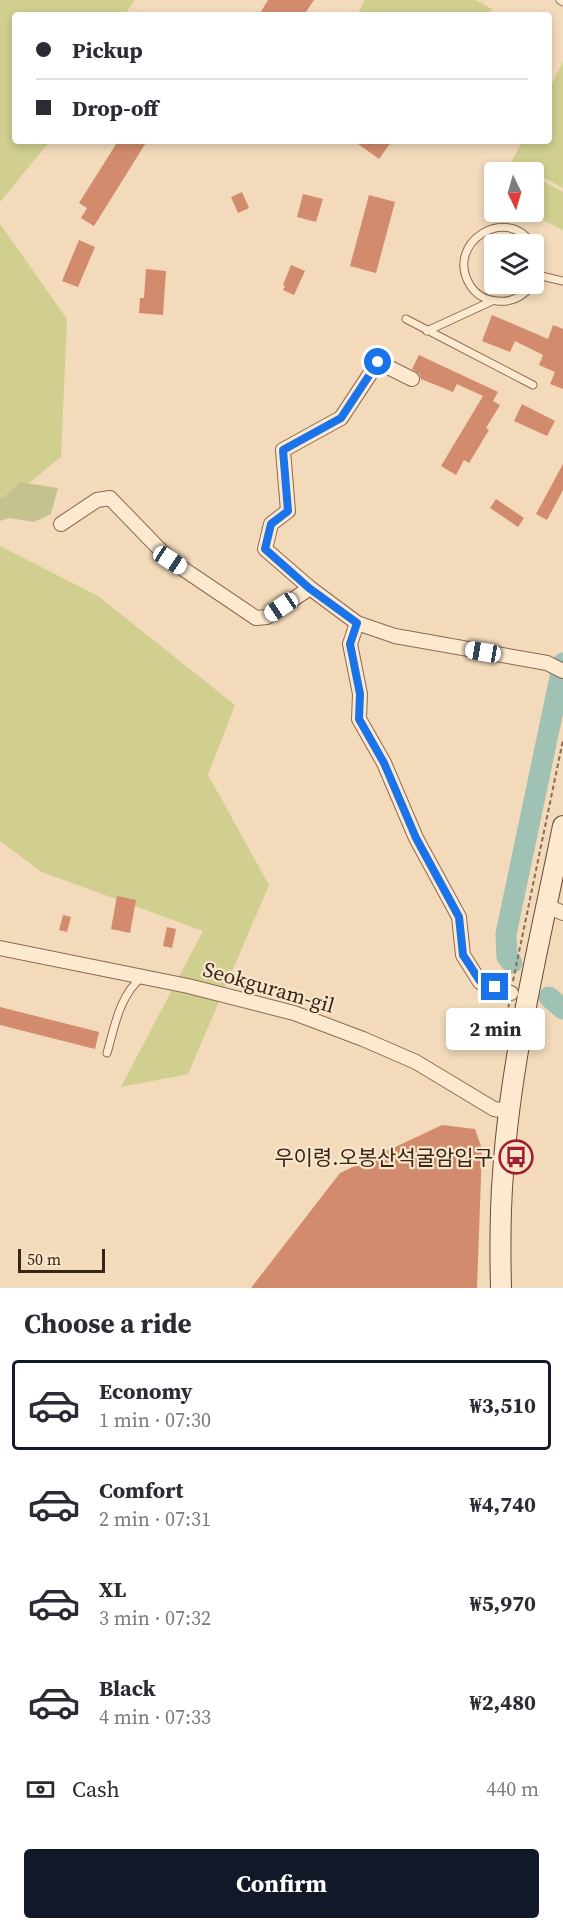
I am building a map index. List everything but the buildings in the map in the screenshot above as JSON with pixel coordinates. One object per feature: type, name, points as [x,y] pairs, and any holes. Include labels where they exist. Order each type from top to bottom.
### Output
[{"type":"street","points":[[412,379],[378,362],[341,418],[283,450],[288,511],[271,524],[265,549],[309,588],[357,623],[395,636],[547,663],[563,671]]},
{"type":"street","points":[[61,524],[97,500],[110,498],[170,560],[256,618],[267,616],[309,588]]},
{"type":"street","points":[[357,623],[350,644],[360,694],[359,719],[384,763],[416,838],[459,917],[463,955],[480,981],[511,993]]},
{"type":"street","points":[[501,1288],[503,1173],[509,1111],[526,1007],[555,909],[563,826]]},
{"type":"street","name":"Seokguram-gil","points":[[0,948],[188,986],[327,1024],[416,1062],[494,1109],[509,1111]]},
{"type":"lane","points":[[521,234],[508,228],[490,230],[474,239],[464,258],[464,269],[473,289],[492,301],[513,300],[524,294]]},
{"type":"lane","points":[[544,280],[563,281]]},
{"type":"lane","points":[[427,331],[492,301]]},
{"type":"lane","points":[[406,319],[533,385]]},
{"type":"lane","points":[[107,1053],[125,995],[142,977]]},
{"type":"shaded area","points":[[0,0],[134,0],[127,12],[12,12],[12,144],[48,144],[0,202]]},
{"type":"shaded area","points":[[365,0],[476,0],[492,9],[490,12],[359,12]]},
{"type":"shaded area","points":[[563,62],[563,188],[544,178],[544,162],[512,161],[520,144],[552,144],[552,83]]},
{"type":"shaded area","points":[[544,182],[563,192],[563,230],[544,220]]},
{"type":"shaded area","points":[[0,224],[67,319],[61,457],[8,500],[0,510]]},
{"type":"shaded area","points":[[20,482],[58,488],[51,514],[34,522],[9,518],[0,521],[0,497],[3,498]]},
{"type":"shaded area","points":[[0,546],[98,596],[235,705],[208,775],[269,885],[188,1074],[121,1087],[203,931],[42,872],[0,841]]},
{"type":"waterway","points":[[512,963],[507,957],[506,934],[563,663]]},
{"type":"waterway","points":[[549,997],[563,1009]]},
{"type":"place","name":"우이령.오봉산석굴암입구","points":[[516,1157]]},
{"type":"route","points":[[378,362],[341,418],[283,450],[288,511],[271,524],[265,549],[309,588],[357,623],[350,644],[360,694],[359,719],[384,763],[416,838],[459,917],[463,955],[480,981],[495,987]]}]
